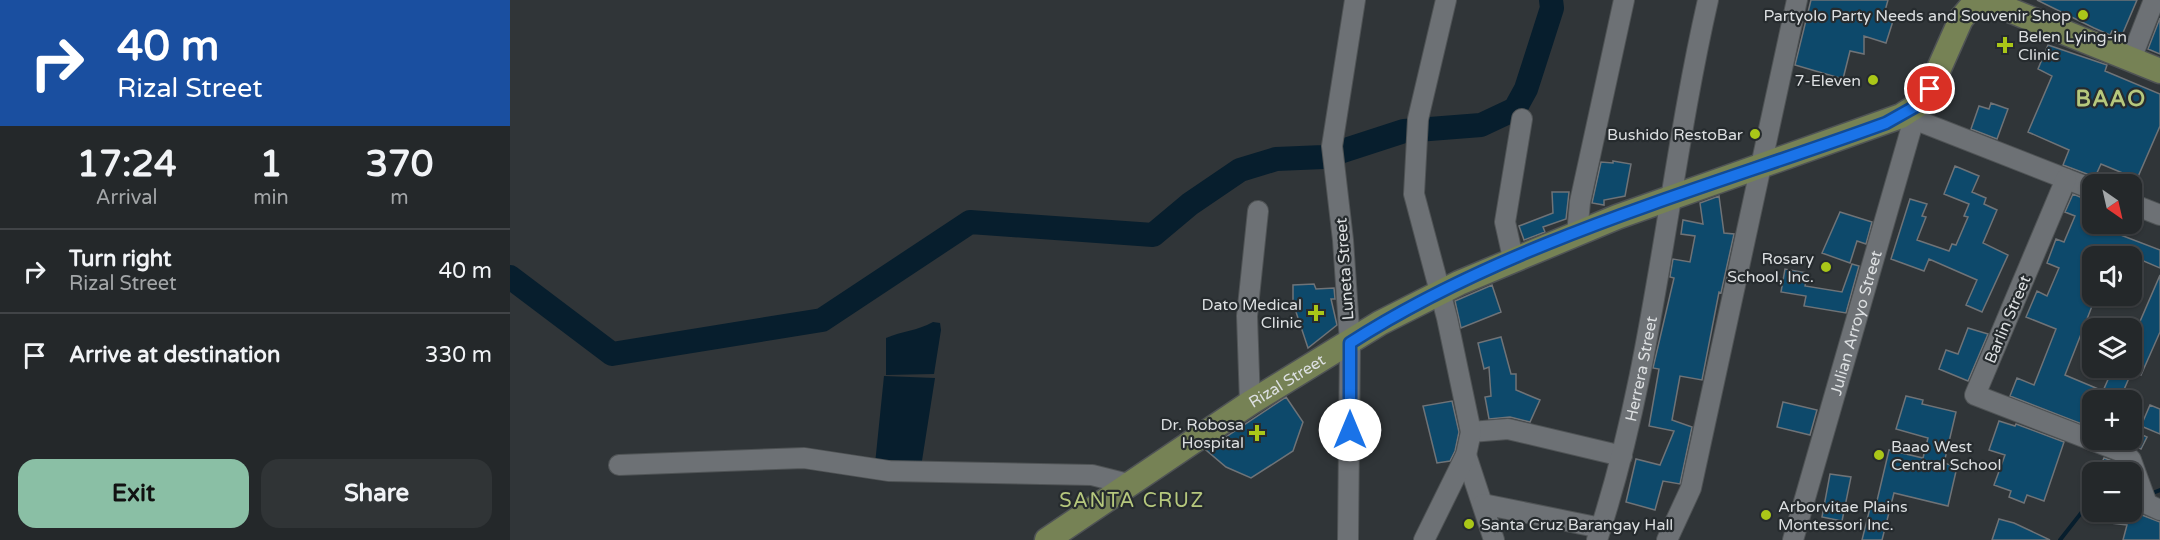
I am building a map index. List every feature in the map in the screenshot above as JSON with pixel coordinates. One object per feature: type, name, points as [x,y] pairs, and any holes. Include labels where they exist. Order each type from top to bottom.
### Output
[{"type":"main road","name":"Rizal Street","points":[[1048,540],[1250,403],[1380,323],[1440,292],[1513,258],[1674,196],[1917,112],[1940,70],[1968,4],[1992,3],[2160,71]]},
{"type":"street","name":"Luneta Street","points":[[1348,540],[1350,343],[1343,240],[1333,153],[1355,0]]},
{"type":"street","points":[[1424,540],[1466,455],[1471,432],[1440,292],[1414,194],[1418,118],[1446,0]]},
{"type":"street","points":[[1577,234],[1580,202],[1624,0]]},
{"type":"street","name":"Herrera Street","points":[[1599,534],[1622,456],[1674,196],[1682,129],[1708,0]]},
{"type":"street","points":[[1666,540],[1691,488],[1797,0]]},
{"type":"street","points":[[2131,59],[2154,0]]},
{"type":"street","points":[[1917,112],[2082,185]]},
{"type":"street","name":"Julian Arroyo Street","points":[[1793,540],[1917,112]]},
{"type":"street","points":[[1513,258],[1505,222],[1522,119]]},
{"type":"street","name":"Barlin Street","points":[[2066,179],[1975,395],[2125,453],[2131,460],[2153,507]]},
{"type":"street","points":[[2142,207],[2159,213]]},
{"type":"street","points":[[1250,403],[1247,316],[1258,211]]},
{"type":"street","points":[[1471,432],[1508,429],[1622,456]]},
{"type":"street","points":[[1466,455],[1494,540]]},
{"type":"street","points":[[619,465],[804,458],[890,471],[1092,475],[1128,484]]},
{"type":"street","points":[[1483,504],[1599,534]]},
{"type":"water","points":[[933,322],[940,323],[941,330],[934,374],[886,375],[886,338]]},
{"type":"water","points":[[884,376],[935,378],[921,467],[875,464]]},
{"type":"building","points":[[1811,0],[1888,0],[1883,18],[1893,21],[1886,43],[1864,36],[1864,54],[1850,51],[1843,79],[1795,65]]},
{"type":"building","points":[[2037,0],[2137,0],[2122,35],[2112,31],[2110,35]]},
{"type":"building","points":[[2160,18],[2160,54],[2148,49]]},
{"type":"building","points":[[2048,45],[2107,65],[2105,71],[2160,94],[2160,126],[2139,174],[2125,174],[2101,164],[2096,174],[2087,174],[2063,165],[2069,150],[2028,132],[2052,76],[2038,69]]},
{"type":"building","points":[[1991,103],[2008,109],[1997,139],[1971,129],[1979,106],[1989,109]]},
{"type":"building","points":[[1613,161],[1631,164],[1625,196],[1604,200],[1604,205],[1592,203],[1601,162],[1613,163]]},
{"type":"building","points":[[1955,166],[1979,176],[1972,192],[1986,198],[1984,204],[1997,210],[1983,243],[2008,255],[1982,312],[1966,305],[1977,280],[1929,259],[1924,271],[1891,259],[1910,199],[1927,204],[1922,216],[1926,217],[1917,240],[1949,251],[1952,244],[1956,245],[1968,217],[1964,216],[1969,204],[1944,194]]},
{"type":"building","points":[[1552,192],[1569,192],[1566,219],[1543,227],[1545,232],[1524,240],[1519,226],[1553,213]]},
{"type":"building","points":[[2073,194],[2082,198],[2082,234],[2118,234],[2160,250],[2160,268],[2142,260],[2142,246],[2082,246],[2082,306],[2092,306],[2087,318],[2082,318],[2082,332],[2065,375],[2101,390],[2082,390],[2082,424],[2010,396],[2017,378],[2034,385],[2056,329],[2026,317],[2037,291],[2047,296],[2059,268],[2047,263],[2056,239],[2064,242],[2075,216],[2065,212]]},
{"type":"building","points":[[1719,196],[1724,233],[1734,234],[1721,293],[1719,292],[1702,380],[1680,376],[1672,420],[1692,427],[1680,484],[1663,481],[1655,510],[1626,502],[1636,459],[1660,465],[1674,431],[1649,426],[1659,369],[1653,368],[1674,278],[1670,277],[1673,259],[1690,262],[1695,236],[1681,234],[1683,220],[1703,224],[1700,203]]},
{"type":"building","points":[[1840,212],[1872,222],[1866,244],[1857,241],[1850,263],[1822,253]]},
{"type":"building","points":[[1852,264],[1859,266],[1846,313],[1804,306],[1806,296],[1781,292],[1785,269],[1808,273],[1805,286],[1842,292]]},
{"type":"building","points":[[2160,275],[2160,332],[2142,373],[2141,318]]},
{"type":"building","name":"Dato Medical Clinic","points":[[1314,284],[1316,289],[1334,288],[1335,299],[1331,299],[1337,325],[1308,348],[1293,303],[1293,285]]},
{"type":"building","points":[[1492,285],[1501,312],[1461,328],[1455,301]]},
{"type":"building","points":[[1968,328],[1988,334],[1968,381],[1939,369],[1946,350],[1958,354]]},
{"type":"building","points":[[1501,337],[1511,374],[1516,374],[1516,390],[1540,400],[1530,422],[1510,417],[1489,419],[1485,397],[1491,396],[1489,367],[1484,369],[1478,343]]},
{"type":"building","points":[[2109,378],[2129,378],[2124,390],[2103,390]]},
{"type":"building","points":[[1906,396],[1923,400],[1922,404],[1956,412],[1944,463],[1957,467],[1948,506],[1894,493],[1882,540],[1862,540],[1871,504],[1876,505],[1889,450],[1923,458],[1928,438],[1896,429]]},
{"type":"building","name":"Dr. Robosa Hospital","points":[[1286,397],[1303,422],[1293,451],[1251,478],[1226,467],[1206,450]]},
{"type":"building","points":[[1452,401],[1459,432],[1455,451],[1450,461],[1437,463],[1423,406]]},
{"type":"building","points":[[1783,402],[1817,410],[1810,435],[1777,427]]},
{"type":"building","points":[[2150,405],[2160,409],[2160,434],[2142,426]]},
{"type":"building","points":[[1999,421],[2015,426],[2016,424],[2064,442],[2044,501],[2027,495],[2024,503],[2009,497],[2011,491],[1994,485],[2005,455],[1989,450]]},
{"type":"building","points":[[2142,435],[2147,437],[2142,447]]},
{"type":"building","points":[[2104,458],[2115,462],[2102,462]]},
{"type":"building","points":[[1830,474],[1851,477],[1842,521],[1822,517]]},
{"type":"building","points":[[2142,515],[2160,522],[2160,540],[2123,540],[2127,525],[2111,523],[2142,522]]},
{"type":"building","points":[[1999,519],[2014,523],[2050,540],[1992,540]]},
{"type":"waterway","points":[[510,277],[612,354],[822,320],[970,222],[1153,235],[1190,204],[1240,170],[1276,159],[1324,157],[1404,131],[1481,125],[1515,109],[1526,89],[1552,8],[1551,0]]},
{"type":"waterway","points":[[2150,494],[2160,490]]},
{"type":"waterway","points":[[2060,540],[2082,512]]},
{"type":"place","name":"Partyolo Party Needs and Souvenir Shop","points":[[2083,15]]},
{"type":"place","name":"Belen Lying-in Clinic","points":[[2005,45]]},
{"type":"place","name":"7-Eleven","points":[[1873,80]]},
{"type":"place","name":"Bushido RestoBar","points":[[1755,134]]},
{"type":"place","name":"Rosary School, Inc.","points":[[1826,267]]},
{"type":"place","name":"Dato Medical Clinic","points":[[1316,313]]},
{"type":"place","name":"Dr. Robosa Hospital","points":[[1257,433]]},
{"type":"place","name":"Baao West Central School","points":[[1879,455]]},
{"type":"place","name":"Arborvitae Plains Montessori Inc.","points":[[1766,515]]},
{"type":"place","name":"Santa Cruz Barangay Hall","points":[[1469,524]]},
{"type":"district","name":"BAAO","points":[[2111,98]]},
{"type":"district","name":"SANTA CRUZ","points":[[1132,500]]},
{"type":"route","points":[[1350,430],[1350,343],[1380,323],[1513,258],[1674,196],[1886,123],[1918,105],[1930,89]]}]
